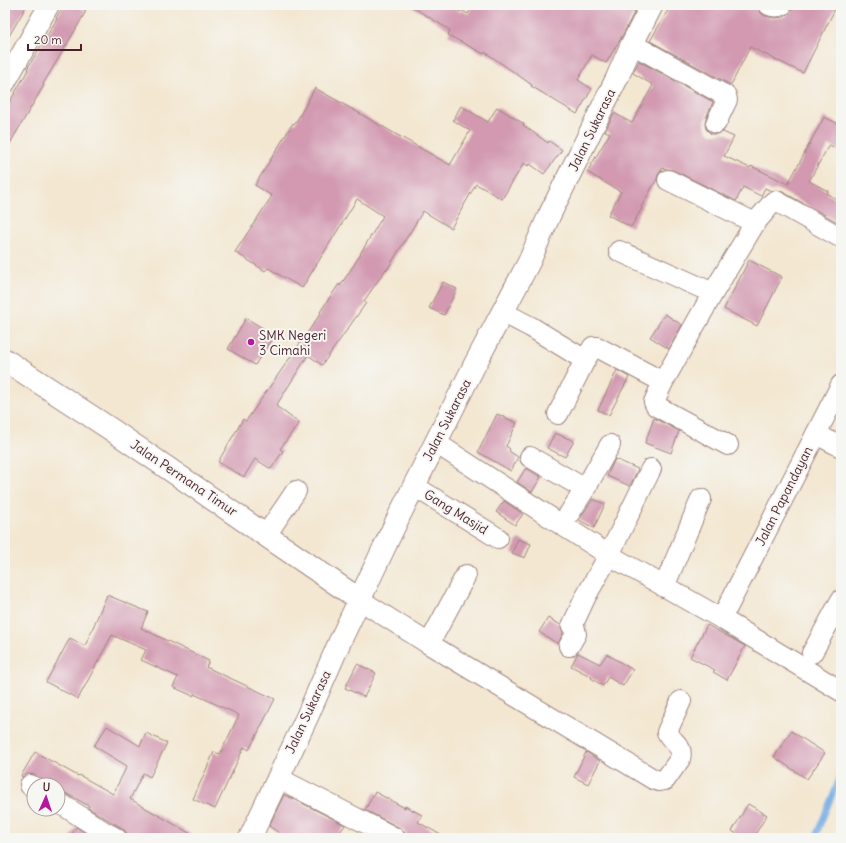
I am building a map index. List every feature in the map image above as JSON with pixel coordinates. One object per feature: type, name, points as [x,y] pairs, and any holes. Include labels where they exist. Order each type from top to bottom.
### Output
[{"type":"street","points":[[5,83],[49,5]]},
{"type":"street","name":"Jalan Sukarasa","points":[[250,838],[341,639],[414,486],[529,262],[549,216],[652,5]]},
{"type":"street","points":[[769,5],[776,7],[782,5]]},
{"type":"street","points":[[632,44],[726,96],[727,100],[716,123]]},
{"type":"street","points":[[668,180],[755,223]]},
{"type":"street","points":[[728,445],[656,406],[654,402],[663,382],[713,293],[755,223],[773,202],[776,201],[838,236]]},
{"type":"street","points":[[619,251],[713,293]]},
{"type":"street","points":[[502,312],[531,327],[585,360]]},
{"type":"street","points":[[558,414],[593,347],[597,347],[663,382]]},
{"type":"street","name":"Jalan Permana Timur","points":[[5,360],[112,430],[360,600]]},
{"type":"street","name":"Jalan Papandayan","points":[[727,608],[841,385]]},
{"type":"street","points":[[816,434],[841,447]]},
{"type":"street","points":[[436,443],[609,555],[722,619],[841,691]]},
{"type":"street","points":[[562,525],[585,489],[610,445]]},
{"type":"street","points":[[530,457],[585,489]]},
{"type":"street","points":[[569,646],[576,634],[575,629],[572,626],[651,469]]},
{"type":"street","name":"Gang Masjid","points":[[414,486],[498,538]]},
{"type":"street","points":[[266,535],[296,491]]},
{"type":"street","points":[[664,587],[700,499]]},
{"type":"street","points":[[429,644],[466,575]]},
{"type":"street","points":[[360,600],[429,644],[653,779],[659,781],[665,780],[682,754],[678,746],[667,732],[681,701]]},
{"type":"street","points":[[812,653],[841,600]]},
{"type":"street","points":[[278,778],[394,838]]},
{"type":"street","points":[[66,807],[116,838]]},
{"type":"building","points":[[5,5],[27,5],[5,43]]},
{"type":"building","points":[[64,5],[77,5],[86,11],[5,152],[5,110]]},
{"type":"building","points":[[409,5],[450,5],[460,12],[461,10],[468,14],[473,5],[638,5],[606,63],[592,55],[578,80],[592,89],[577,114],[531,86],[532,85],[485,52],[484,54],[448,35],[450,30]]},
{"type":"building","points":[[671,5],[758,5],[761,13],[765,16],[775,18],[784,17],[787,15],[791,11],[793,5],[837,5],[803,73],[750,47],[731,85],[650,41]]},
{"type":"building","points":[[639,61],[713,102],[706,118],[706,129],[711,134],[723,132],[734,137],[724,156],[750,168],[751,166],[788,184],[824,117],[841,125],[841,151],[829,145],[809,181],[828,191],[827,194],[841,201],[841,224],[781,191],[771,191],[765,188],[761,196],[743,187],[736,201],[673,170],[663,168],[631,227],[608,215],[621,192],[587,172],[610,133],[605,131],[614,113],[632,123],[653,85],[633,73]]},
{"type":"building","points":[[315,88],[450,165],[470,131],[453,120],[461,106],[488,122],[497,107],[524,124],[523,125],[548,143],[549,141],[562,150],[544,174],[530,164],[528,166],[524,163],[502,199],[476,184],[451,228],[423,211],[387,270],[386,269],[364,301],[366,303],[322,365],[308,355],[276,406],[299,423],[280,449],[283,451],[271,469],[255,459],[244,477],[218,462],[243,419],[246,421],[321,313],[320,312],[339,284],[340,286],[383,216],[357,199],[302,288],[268,268],[265,271],[235,252],[272,196],[255,185],[293,123],[295,124]]},
{"type":"building","points":[[749,260],[782,277],[757,326],[724,309]]},
{"type":"building","points":[[443,282],[457,289],[444,315],[429,308]]},
{"type":"building","points":[[665,314],[682,325],[669,349],[650,337]]},
{"type":"building","name":"SMK Negeri 3 Cimahi","points":[[246,318],[274,335],[255,365],[228,349]]},
{"type":"building","points":[[617,370],[629,377],[609,415],[598,410]]},
{"type":"building","points":[[497,414],[517,423],[506,446],[510,449],[509,451],[518,457],[511,471],[478,452]]},
{"type":"building","points":[[654,418],[679,431],[671,453],[645,443]]},
{"type":"building","points":[[555,433],[574,441],[565,457],[547,448]]},
{"type":"building","points":[[615,459],[638,469],[630,486],[607,476]]},
{"type":"building","points":[[526,468],[541,477],[532,492],[517,482]]},
{"type":"building","points":[[593,499],[605,504],[594,528],[579,520]]},
{"type":"building","points":[[504,501],[523,514],[515,525],[496,512]]},
{"type":"building","points":[[518,539],[531,544],[525,558],[512,553]]},
{"type":"building","points":[[107,595],[148,612],[141,628],[209,661],[206,667],[275,699],[249,750],[244,747],[215,809],[193,799],[214,752],[220,754],[239,715],[194,694],[193,696],[173,687],[178,677],[141,660],[146,650],[112,635],[78,699],[46,682],[70,638],[85,646]]},
{"type":"building","points":[[548,618],[561,625],[563,633],[558,644],[539,632]]},
{"type":"building","points":[[707,625],[745,646],[727,680],[713,672],[715,670],[690,657]]},
{"type":"building","points":[[578,653],[600,664],[607,654],[633,670],[623,686],[608,677],[603,686],[591,678],[592,677],[571,666]]},
{"type":"building","points":[[357,664],[376,673],[364,697],[345,688]]},
{"type":"building","points":[[107,726],[140,746],[146,733],[167,743],[150,777],[143,773],[130,799],[198,838],[127,838],[126,832],[122,828],[88,808],[89,806],[66,793],[66,777],[38,777],[29,774],[23,777],[21,776],[35,752],[113,794],[127,766],[94,746]]},
{"type":"building","points":[[791,731],[825,753],[807,779],[774,757]]},
{"type":"building","points":[[586,752],[600,761],[588,784],[574,777]]},
{"type":"building","points":[[375,792],[422,815],[418,822],[446,838],[411,838],[400,828],[365,810]]},
{"type":"building","points":[[284,795],[345,825],[336,838],[286,838],[269,826]]},
{"type":"building","points":[[748,804],[767,815],[753,838],[743,838],[732,831]]},
{"type":"building","points":[[76,827],[93,838],[70,838]]},
{"type":"waterway","points":[[815,838],[841,774]]},
{"type":"place","name":"SMK Negeri 3 Cimahi","points":[[251,342]]}]
